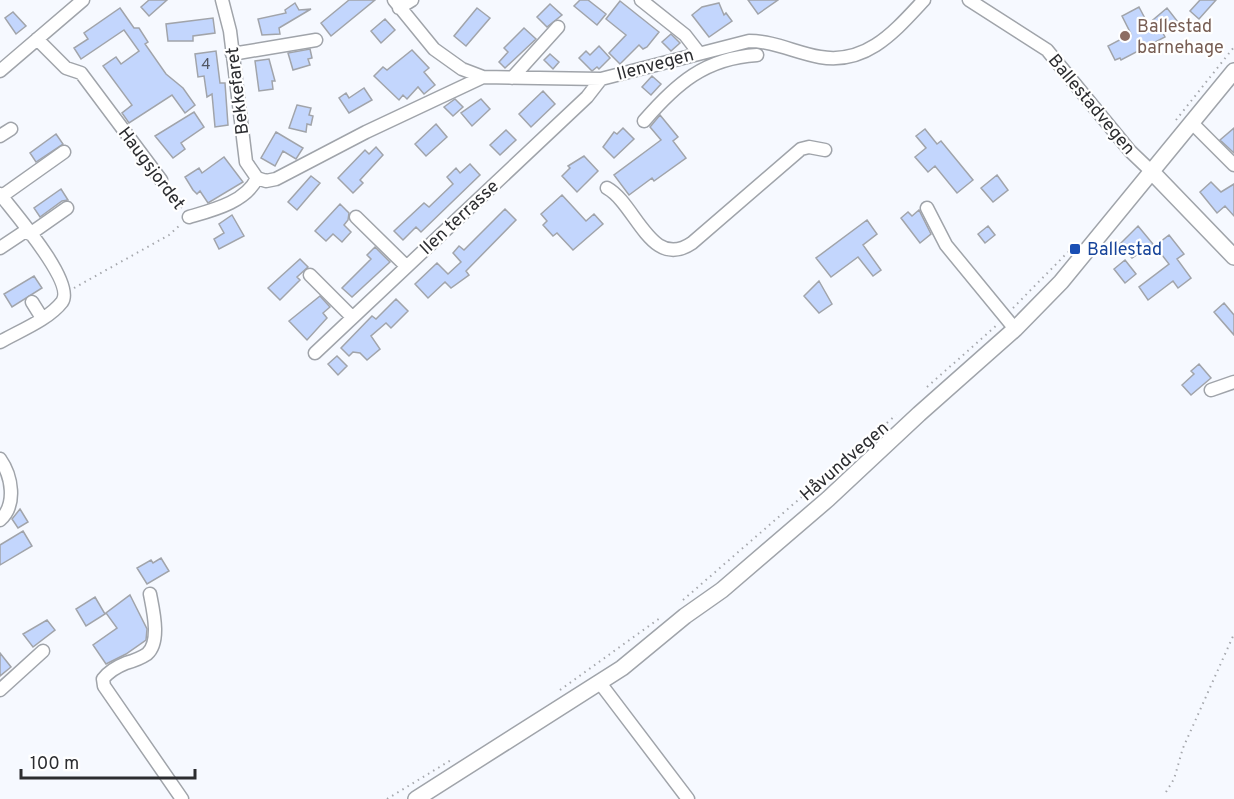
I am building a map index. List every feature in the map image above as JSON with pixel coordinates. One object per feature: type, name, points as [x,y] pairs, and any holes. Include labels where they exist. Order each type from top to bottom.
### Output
[{"type":"main road","name":"Håvundvegen","points":[[416,799],[600,683],[768,553],[1016,329],[1061,282],[1234,71]]},
{"type":"main road","points":[[1152,172],[1234,257]]},
{"type":"street","points":[[0,70],[83,0]]},
{"type":"street","name":"Bekkefaret","points":[[222,0],[232,54],[246,162],[257,178]]},
{"type":"street","points":[[397,4],[412,0]]},
{"type":"street","points":[[641,0],[685,35],[699,52]]},
{"type":"street","name":"Ilenvegen","points":[[397,4],[434,49],[462,69],[483,77],[601,79],[749,41],[760,41],[820,57],[850,57],[879,45],[924,0]]},
{"type":"street","name":"Ballestadvegen","points":[[969,0],[1047,50],[1130,152],[1152,172]]},
{"type":"street","points":[[512,78],[558,27]]},
{"type":"street","name":"Haugsjordet","points":[[36,39],[66,68],[81,73],[161,180]]},
{"type":"street","points":[[232,54],[316,40]]},
{"type":"street","points":[[644,122],[682,81],[712,65],[757,55]]},
{"type":"street","points":[[257,178],[266,181],[276,179],[376,127],[483,77]]},
{"type":"street","name":"Ilen terrasse","points":[[315,352],[586,97],[601,79]]},
{"type":"street","points":[[1191,122],[1234,165]]},
{"type":"street","points":[[607,188],[622,198],[655,243],[667,250],[680,250],[692,243],[801,149],[809,147],[825,150]]},
{"type":"street","points":[[0,342],[42,318],[63,301],[66,292],[60,275],[1,195],[64,152]]},
{"type":"street","name":"Haugsjordet","points":[[189,217],[214,210],[243,195],[253,187],[257,178]]},
{"type":"street","points":[[0,248],[67,208]]},
{"type":"street","points":[[927,208],[946,245],[1016,329]]},
{"type":"street","points":[[356,216],[406,266]]},
{"type":"street","points":[[310,275],[352,317]]},
{"type":"street","points":[[32,302],[42,318]]},
{"type":"street","points":[[1211,390],[1234,382]]},
{"type":"street","points":[[0,459],[11,490],[8,508],[0,520]]},
{"type":"street","points":[[150,594],[154,627],[152,647],[143,657],[106,674],[103,679],[104,686],[182,799]]},
{"type":"street","points":[[0,690],[43,651]]},
{"type":"street","points":[[600,683],[688,799]]},
{"type":"path","points":[[1171,125],[1234,47]]},
{"type":"path","name":"Haugsjordet","points":[[161,180],[189,217]]},
{"type":"path","points":[[66,292],[169,235],[189,217]]},
{"type":"path","points":[[924,391],[1005,317],[1074,245]]},
{"type":"path","name":"Håvundvegen","points":[[680,602],[898,414]]},
{"type":"path","points":[[552,696],[662,616]]},
{"type":"path","points":[[1166,792],[1174,779],[1183,748],[1234,634]]},
{"type":"path","points":[[387,799],[456,757]]},
{"type":"building","points":[[149,0],[167,0],[149,16],[141,7]]},
{"type":"building","points":[[349,0],[375,0],[331,36],[321,23]]},
{"type":"building","points":[[580,0],[588,0],[606,14],[597,25],[574,6]]},
{"type":"building","points":[[748,0],[778,0],[758,14]]},
{"type":"building","points":[[1200,0],[1216,0],[1199,19],[1190,11]]},
{"type":"building","points":[[620,1],[659,32],[647,47],[643,49],[639,45],[620,64],[609,53],[626,35],[606,19]]},
{"type":"building","points":[[295,3],[299,10],[311,9],[279,28],[280,34],[262,35],[258,19],[286,13],[285,10]]},
{"type":"building","points":[[719,3],[724,15],[726,13],[732,21],[709,37],[692,15],[702,7]]},
{"type":"building","points":[[550,4],[562,15],[547,27],[537,17]]},
{"type":"building","points":[[1139,7],[1148,24],[1167,8],[1178,22],[1163,33],[1165,37],[1121,60],[1120,58],[1115,60],[1108,46],[1131,34],[1122,16]]},
{"type":"building","points":[[120,8],[134,28],[139,28],[148,42],[145,44],[166,74],[183,88],[195,105],[185,113],[172,95],[129,123],[122,113],[132,105],[103,66],[116,57],[121,64],[139,51],[124,30],[81,59],[74,48],[88,39],[84,33]]},
{"type":"building","points":[[477,8],[490,18],[466,46],[454,36]]},
{"type":"building","points":[[13,12],[26,26],[16,34],[5,18]]},
{"type":"building","points":[[213,18],[215,33],[193,36],[193,41],[168,41],[166,24]]},
{"type":"building","points":[[385,19],[395,30],[381,43],[371,31]]},
{"type":"building","points":[[524,28],[536,39],[505,68],[499,62],[508,52],[504,48]]},
{"type":"building","points":[[671,34],[680,43],[671,51],[662,42]]},
{"type":"building","points":[[599,46],[610,58],[599,69],[597,67],[592,71],[579,58],[586,51],[590,55]]},
{"type":"building","points":[[310,49],[312,58],[308,59],[310,65],[293,70],[288,53]]},
{"type":"building","points":[[412,50],[429,68],[424,72],[435,85],[424,94],[418,87],[407,99],[403,95],[399,100],[374,76],[383,67],[387,70]]},
{"type":"building","points":[[216,51],[220,83],[225,83],[228,125],[215,127],[212,94],[207,97],[204,76],[198,77],[195,54]]},
{"type":"building","points":[[550,54],[559,62],[553,69],[544,60]]},
{"type":"building","points":[[269,59],[275,81],[272,81],[273,89],[259,91],[255,61]]},
{"type":"building","points":[[652,76],[661,84],[651,95],[642,87]]},
{"type":"building","points":[[364,88],[372,100],[349,113],[339,98],[346,93],[349,98]]},
{"type":"building","points":[[543,91],[555,104],[531,127],[519,114]]},
{"type":"building","points":[[455,99],[463,107],[453,116],[444,107]]},
{"type":"building","points":[[481,99],[490,109],[472,126],[461,113]]},
{"type":"building","points":[[297,105],[311,108],[309,115],[313,116],[311,125],[307,124],[306,132],[289,128]]},
{"type":"building","points":[[194,112],[204,127],[181,143],[185,149],[173,158],[155,136]]},
{"type":"building","points":[[660,115],[678,137],[673,141],[686,158],[654,181],[652,178],[629,195],[614,175],[661,140],[650,127]]},
{"type":"building","points":[[436,124],[447,137],[426,156],[415,144]]},
{"type":"building","points":[[623,128],[634,139],[614,158],[603,147],[614,132],[617,134]]},
{"type":"building","points":[[1234,128],[1234,153],[1220,140]]},
{"type":"building","points":[[925,129],[937,144],[941,141],[973,180],[957,193],[935,166],[928,172],[915,157],[926,148],[916,136]]},
{"type":"building","points":[[506,130],[516,140],[500,155],[490,145]]},
{"type":"building","points":[[276,132],[303,148],[296,159],[283,151],[275,166],[261,158]]},
{"type":"building","points":[[56,134],[63,144],[36,162],[30,153]]},
{"type":"building","points":[[376,147],[383,155],[360,180],[363,183],[353,193],[338,178],[365,150],[369,154]]},
{"type":"building","points":[[584,156],[598,171],[577,192],[562,176],[570,168],[568,166]]},
{"type":"building","points":[[224,157],[243,182],[208,203],[200,191],[197,194],[193,190],[185,177],[199,168],[202,173]]},
{"type":"building","points":[[470,164],[480,175],[421,232],[416,227],[403,240],[394,231],[424,203],[429,207],[453,184],[447,177],[456,168],[460,173]]},
{"type":"building","points":[[997,175],[1008,190],[993,202],[981,188]]},
{"type":"building","points":[[311,176],[320,183],[297,210],[288,202]]},
{"type":"building","points":[[1211,182],[1221,192],[1234,184],[1234,216],[1225,206],[1217,213],[1200,192]]},
{"type":"building","points":[[61,189],[68,200],[62,201],[40,217],[34,208]]},
{"type":"building","points":[[562,195],[586,221],[594,214],[603,224],[573,250],[557,233],[553,236],[543,225],[547,221],[541,214]]},
{"type":"building","points":[[340,204],[349,213],[344,225],[351,232],[342,242],[333,234],[326,241],[315,231]]},
{"type":"building","points":[[505,209],[516,220],[466,271],[469,275],[451,288],[445,282],[428,298],[415,284],[437,263],[448,274],[461,262],[453,253],[459,246],[464,250]]},
{"type":"building","points":[[919,210],[931,234],[920,243],[901,218],[908,212],[912,216]]},
{"type":"building","points":[[232,215],[244,236],[219,249],[214,239],[224,233],[219,224]]},
{"type":"building","points":[[867,220],[877,234],[863,245],[881,270],[873,276],[858,257],[831,277],[816,258]]},
{"type":"building","points":[[988,226],[995,235],[985,243],[978,234]]},
{"type":"building","points":[[1138,226],[1153,244],[1132,258],[1120,244]]},
{"type":"building","points":[[1169,235],[1184,254],[1177,259],[1191,278],[1178,288],[1173,281],[1148,300],[1139,287],[1169,264],[1155,246]]},
{"type":"building","points":[[375,247],[390,262],[352,297],[342,288],[371,259],[367,255]]},
{"type":"building","points":[[300,259],[308,267],[297,277],[300,280],[280,300],[268,288]]},
{"type":"building","points":[[1125,260],[1136,274],[1125,283],[1114,269]]},
{"type":"building","points":[[34,276],[42,288],[12,307],[4,294]]},
{"type":"building","points":[[819,281],[832,304],[819,313],[804,296]]},
{"type":"building","points":[[320,296],[330,307],[323,313],[327,318],[307,340],[289,321]]},
{"type":"building","points":[[396,299],[408,311],[391,328],[386,323],[371,336],[380,349],[367,360],[360,353],[353,352],[349,356],[341,348],[372,316],[376,319]]},
{"type":"building","points":[[1224,303],[1234,315],[1234,335],[1214,312]]},
{"type":"building","points":[[337,356],[347,366],[338,375],[328,364]]},
{"type":"building","points":[[1199,364],[1211,378],[1191,395],[1182,385],[1194,374],[1191,371]]},
{"type":"building","points":[[20,509],[28,522],[18,528],[12,519]]},
{"type":"building","points":[[23,531],[32,546],[0,565],[0,545]]},
{"type":"building","points":[[161,558],[169,571],[147,584],[137,568],[151,560],[153,563]]},
{"type":"building","points":[[130,595],[147,629],[146,640],[106,664],[93,645],[117,628],[106,613]]},
{"type":"building","points":[[95,597],[105,614],[86,626],[76,609]]},
{"type":"building","points":[[47,620],[55,630],[33,647],[23,634]]},
{"type":"building","points":[[0,653],[11,667],[0,676]]},
{"type":"place","name":"Ballestad barnehage","points":[[1125,36]]},
{"type":"place","name":"Ballestad","points":[[1075,249]]}]
